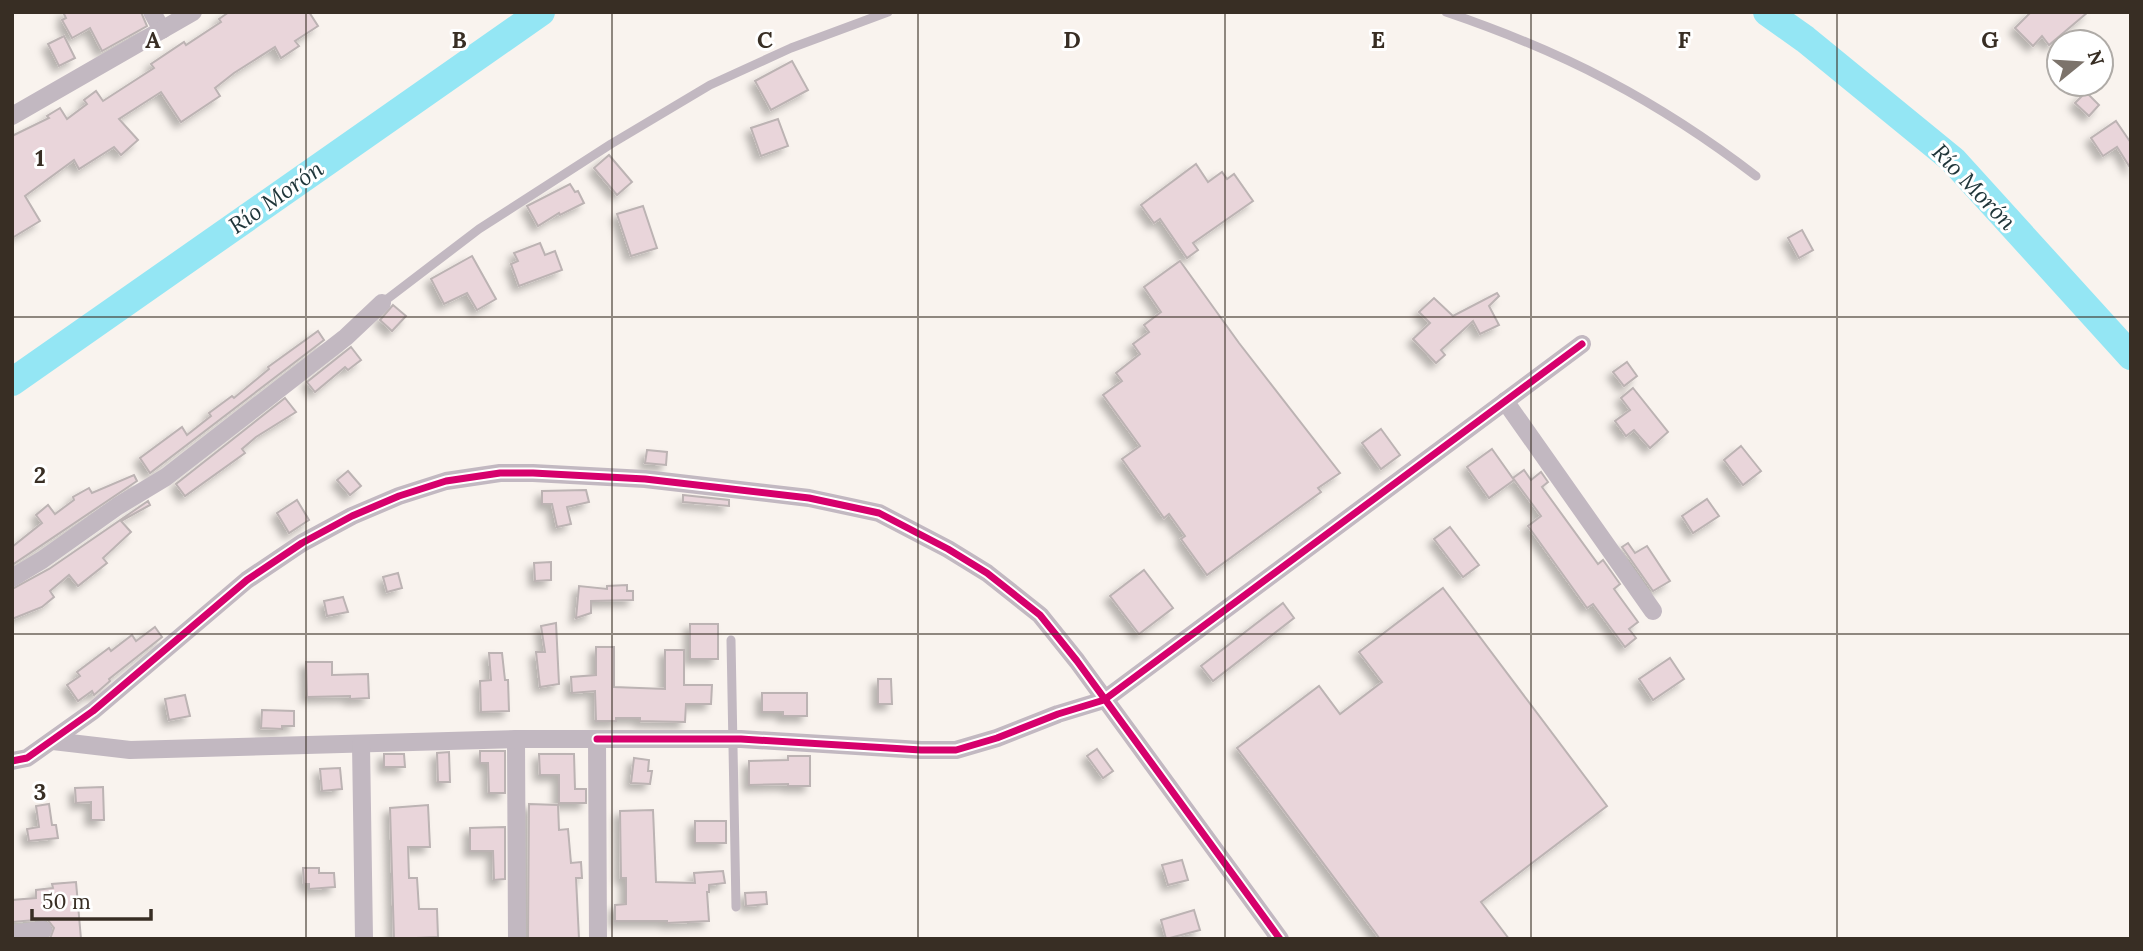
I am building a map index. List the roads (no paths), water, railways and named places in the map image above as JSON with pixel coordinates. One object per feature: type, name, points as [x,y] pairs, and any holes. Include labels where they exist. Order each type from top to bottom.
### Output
[{"type":"street","points":[[152,12],[162,30]]},
{"type":"street","points":[[12,116],[193,12]]},
{"type":"street","points":[[12,578],[166,477],[346,337],[382,303]]},
{"type":"street","points":[[53,741],[130,750],[516,739],[731,739],[956,750],[997,738],[1058,713],[1104,700],[1582,344]]},
{"type":"street","points":[[1505,401],[1653,611]]},
{"type":"street","points":[[12,761],[27,758],[53,741],[138,675],[247,580],[302,543],[352,516],[399,496],[446,481],[500,473],[645,479],[809,498],[879,513],[987,573],[1040,615],[1077,661],[1280,939]]},
{"type":"street","points":[[516,739],[517,939]]},
{"type":"street","points":[[597,739],[598,939]]},
{"type":"street","points":[[361,744],[364,939]]},
{"type":"street","points":[[12,934],[43,930]]},
{"type":"lane","points":[[382,303],[479,229],[611,144],[710,85],[791,48],[888,12]]},
{"type":"lane","points":[[1446,12],[1511,35],[1597,73],[1679,120],[1755,176]]},
{"type":"lane","points":[[731,640],[736,907]]},
{"type":"waterway","name":"Río Morón","points":[[12,382],[541,12]]},
{"type":"waterway","name":"Río Morón","points":[[1767,12],[1805,39],[1953,160],[2131,356]]}]
